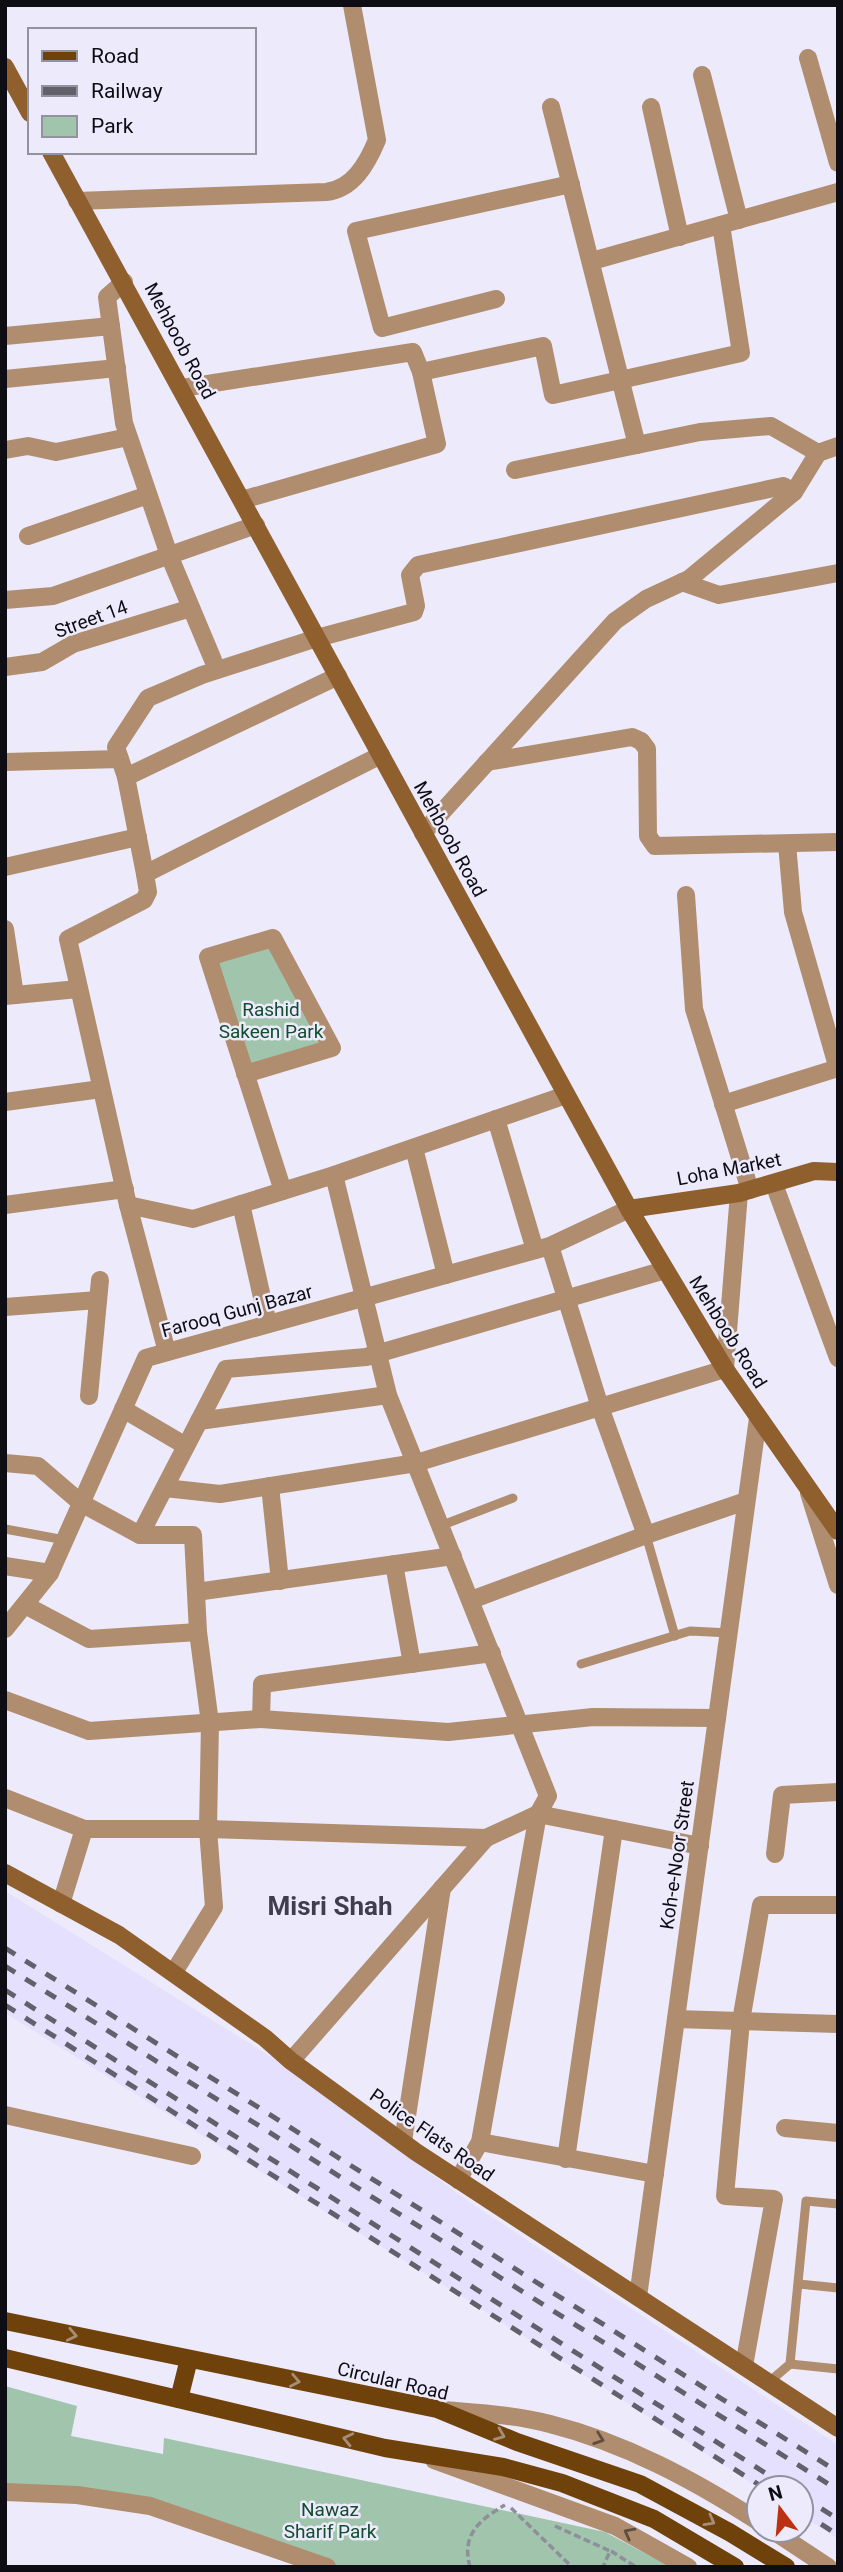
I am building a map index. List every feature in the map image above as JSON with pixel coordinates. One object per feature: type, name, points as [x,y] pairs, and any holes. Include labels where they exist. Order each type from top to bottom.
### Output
[{"type":"main road","points":[[5,67],[28,109]]},
{"type":"main road","name":"Mehboob Road","points":[[52,154],[629,1209],[725,1369],[838,1531]]},
{"type":"main road","name":"Loha Market","points":[[629,1209],[744,1191],[814,1171],[838,1172]]},
{"type":"main road","name":"Police Flats Road","points":[[5,1873],[120,1935],[265,2038],[291,2062],[458,2180],[838,2428]]},
{"type":"main road","name":"Circular Road","points":[[5,2321],[437,2409],[517,2442],[640,2484],[729,2532],[786,2567]]},
{"type":"main road","points":[[5,2357],[415,2453],[503,2467],[562,2483],[654,2519],[735,2567]]},
{"type":"main road","points":[[179,2399],[189,2359]]},
{"type":"street","points":[[78,201],[326,192],[340,190],[350,184],[377,140],[352,5]]},
{"type":"street","points":[[808,58],[838,163]]},
{"type":"street","points":[[702,75],[739,220]]},
{"type":"street","points":[[551,107],[637,445]]},
{"type":"street","points":[[651,107],[680,236]]},
{"type":"street","points":[[496,299],[382,328],[356,231],[571,184]]},
{"type":"street","points":[[592,261],[838,192]]},
{"type":"street","points":[[421,372],[543,346],[553,395],[741,353],[721,225]]},
{"type":"street","points":[[124,282],[107,297],[128,436],[169,555],[213,660]]},
{"type":"street","points":[[5,336],[111,326]]},
{"type":"street","points":[[181,388],[413,352],[421,372],[437,444],[242,500]]},
{"type":"street","points":[[5,379],[117,368]]},
{"type":"street","points":[[515,470],[701,432],[771,426],[818,453]]},
{"type":"street","points":[[5,450],[28,446],[56,452],[128,436]]},
{"type":"street","points":[[423,833],[615,621],[646,599],[682,582],[794,492],[818,453],[838,446]]},
{"type":"street","points":[[167,1352],[127,1197],[68,939],[144,900],[148,892],[126,777],[116,747],[148,698],[202,675],[317,638],[414,612],[416,606],[410,575],[418,565],[783,486],[794,492]]},
{"type":"street","points":[[28,536],[148,495]]},
{"type":"street","points":[[5,600],[53,596],[256,525]]},
{"type":"street","points":[[682,582],[719,595],[838,573]]},
{"type":"street","name":"Street 14","points":[[5,667],[42,662],[74,644],[191,608]]},
{"type":"street","points":[[126,777],[338,676]]},
{"type":"street","points":[[488,762],[632,737],[641,741],[647,749],[650,842],[655,846],[838,842]]},
{"type":"street","points":[[145,874],[381,755]]},
{"type":"street","points":[[5,762],[120,759]]},
{"type":"street","points":[[5,867],[138,838]]},
{"type":"street","points":[[723,1104],[838,1068],[793,912],[787,844]]},
{"type":"street","points":[[165,1488],[220,1494],[415,1463],[725,1369],[744,1191],[723,1104],[694,1009],[686,895]]},
{"type":"street","points":[[5,929],[10,995],[78,989]]},
{"type":"street","points":[[245,1074],[332,1048],[273,938],[208,957],[245,1074],[283,1191]]},
{"type":"street","points":[[5,1102],[102,1089]]},
{"type":"street","points":[[5,1205],[127,1197],[194,1219],[334,1175],[566,1095]]},
{"type":"street","points":[[496,1119],[542,1248],[566,1299],[600,1407],[646,1535]]},
{"type":"street","points":[[414,1147],[446,1275]]},
{"type":"street","points":[[334,1175],[388,1395],[548,1796],[538,1814],[480,2142],[458,2180]]},
{"type":"street","points":[[774,1184],[838,1358]]},
{"type":"street","points":[[241,1204],[268,1324]]},
{"type":"street","name":"Farooq Gunj Bazar","points":[[5,1629],[50,1573],[146,1358],[542,1248],[629,1209]]},
{"type":"street","points":[[140,1535],[226,1369],[377,1354],[665,1270]]},
{"type":"street","points":[[89,1396],[100,1280]]},
{"type":"street","points":[[5,1307],[97,1300]]},
{"type":"street","points":[[199,1421],[388,1395]]},
{"type":"street","points":[[123,1409],[186,1446]]},
{"type":"street","name":"Koh-e-Noor Street","points":[[638,2297],[758,1418]]},
{"type":"street","points":[[5,1463],[38,1466],[81,1503],[140,1535],[193,1535],[198,1632],[210,1723],[208,1829],[214,1907],[174,1972]]},
{"type":"street","points":[[270,1486],[280,1581]]},
{"type":"street","points":[[810,1493],[838,1585]]},
{"type":"street","points":[[471,1600],[746,1501]]},
{"type":"street","points":[[196,1592],[453,1556]]},
{"type":"street","points":[[394,1564],[412,1664]]},
{"type":"street","points":[[5,1566],[50,1573]]},
{"type":"street","points":[[25,1605],[89,1639],[198,1632]]},
{"type":"street","points":[[261,1719],[262,1684],[492,1653]]},
{"type":"street","points":[[5,1700],[89,1731],[261,1719],[449,1732],[593,1717],[717,1718]]},
{"type":"street","points":[[775,1854],[782,1795],[838,1792]]},
{"type":"street","points":[[5,1798],[84,1829],[208,1829],[486,1838]]},
{"type":"street","points":[[291,2062],[486,1838],[538,1814],[700,1846]]},
{"type":"street","points":[[61,1904],[84,1829]]},
{"type":"street","points":[[566,2159],[614,1829]]},
{"type":"street","points":[[403,2142],[442,1888]]},
{"type":"street","points":[[744,2366],[774,2199],[725,2196],[741,2021],[761,1905],[838,1905]]},
{"type":"street","points":[[676,2019],[838,2024]]},
{"type":"street","points":[[5,2115],[192,2156]]},
{"type":"street","points":[[785,2128],[838,2133]]},
{"type":"street","points":[[480,2142],[655,2174]]},
{"type":"street","points":[[437,2409],[549,2423],[617,2445],[648,2458],[745,2514]]},
{"type":"street","points":[[415,2453],[615,2526],[688,2567]]},
{"type":"street","points":[[5,2492],[77,2495],[150,2506],[302,2562],[327,2567]]},
{"type":"street","points":[[793,2544],[828,2567]]},
{"type":"lane","points":[[439,1526],[513,1498]]},
{"type":"lane","points":[[5,1529],[65,1540]]},
{"type":"lane","points":[[646,1535],[675,1636]]},
{"type":"lane","points":[[580,1664],[690,1631],[730,1633]]},
{"type":"lane","points":[[769,2382],[790,2364],[806,2201],[838,2204]]},
{"type":"lane","points":[[799,2284],[838,2288]]},
{"type":"lane","points":[[790,2364],[838,2369]]},
{"type":"path","points":[[507,2504],[530,2515]]},
{"type":"path","points":[[470,2567],[467,2556],[469,2535],[481,2518],[507,2504]]},
{"type":"path","points":[[507,2504],[572,2567]]},
{"type":"path","points":[[553,2525],[610,2551],[636,2567]]},
{"type":"path","points":[[603,2567],[610,2551]]},
{"type":"shaded area","points":[[5,1891],[284,2065],[472,2204],[838,2445],[838,2539],[815,2524],[815,2474],[745,2474],[745,2479],[466,2299],[5,2013]]},
{"type":"green space","name":"Rashid Sakeen Park","points":[[273,938],[332,1048],[245,1074],[208,957]]},
{"type":"green space","name":"Nawaz Sharif Park","points":[[5,2386],[77,2406],[71,2436],[163,2454],[164,2438],[605,2532],[671,2567],[326,2567],[150,2506],[5,2493]]},
{"type":"railway","points":[[5,1948],[838,2472]]},
{"type":"railway","points":[[5,1966],[838,2490]]},
{"type":"railway","points":[[5,1990],[767,2474]]},
{"type":"railway","points":[[5,2005],[745,2476]]},
{"type":"railway","points":[[815,2505],[838,2519]]},
{"type":"railway","points":[[815,2520],[838,2535]]},
{"type":"district","name":"Misri Shah","points":[[330,1906]]}]
